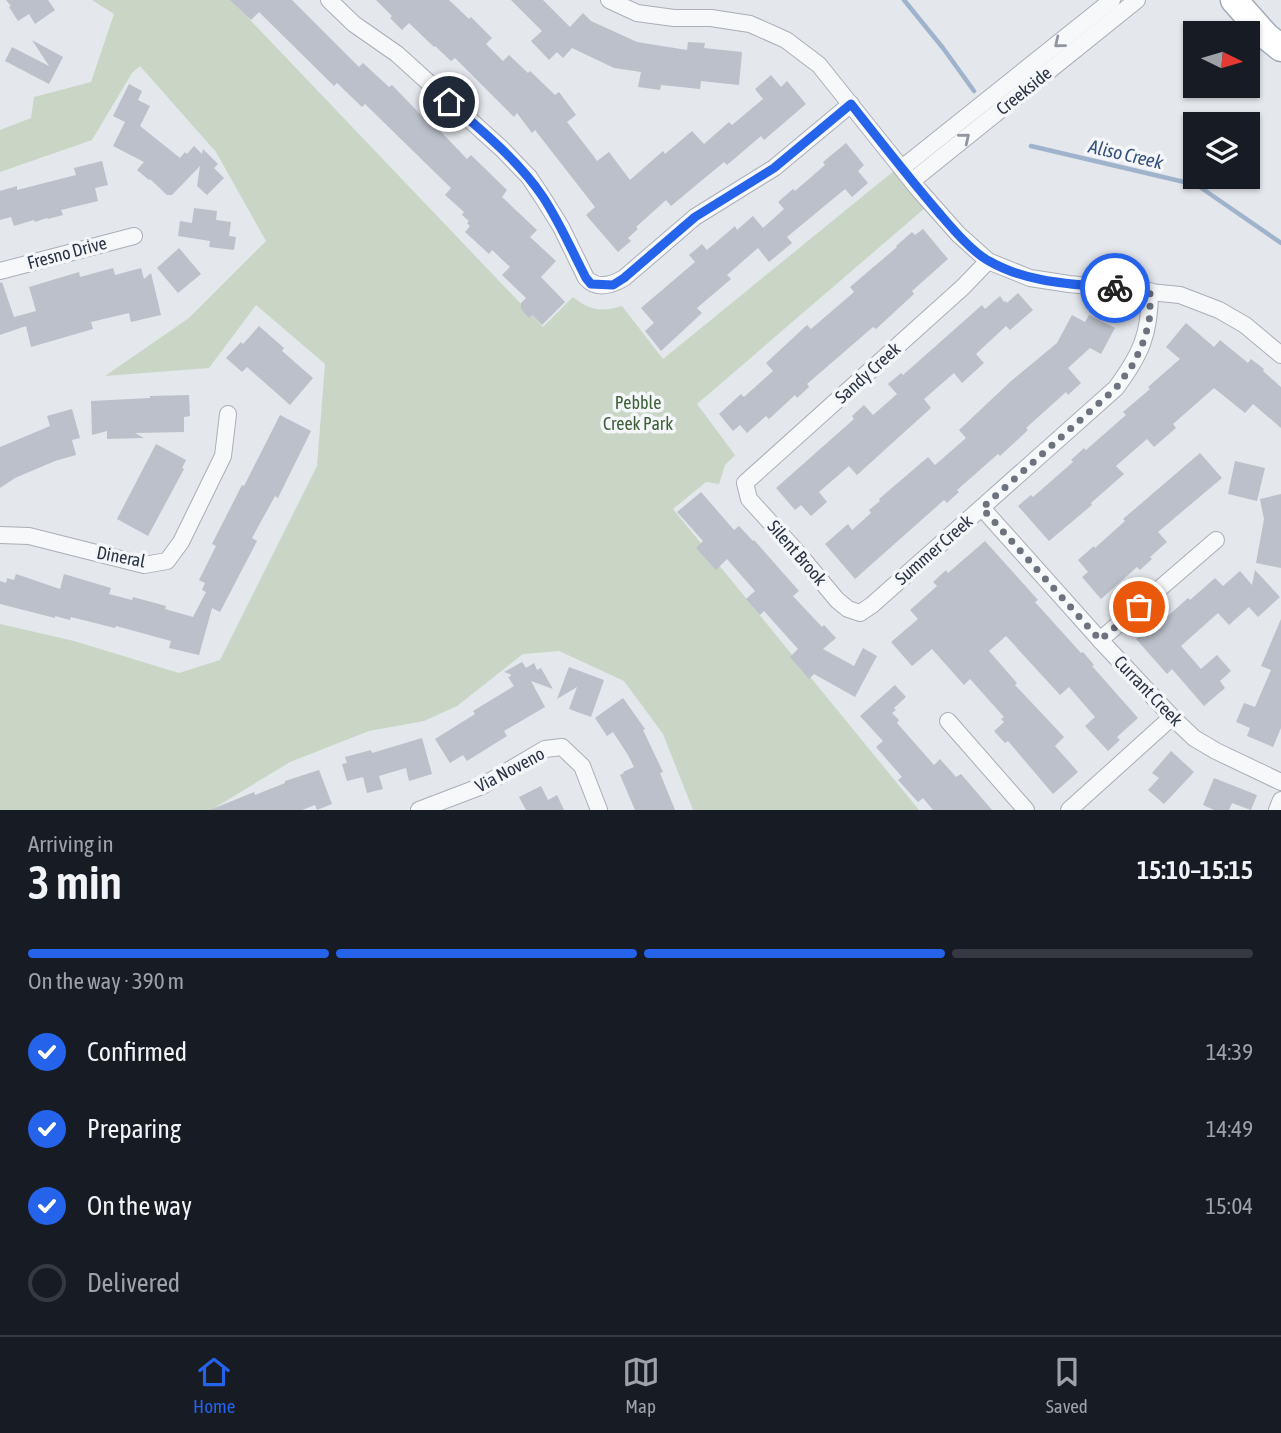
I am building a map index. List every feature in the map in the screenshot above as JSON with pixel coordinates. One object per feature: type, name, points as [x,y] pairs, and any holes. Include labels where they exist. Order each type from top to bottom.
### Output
[{"type":"main road","points":[[1234,0],[1266,36],[1281,48]]},
{"type":"street","points":[[329,0],[354,24],[397,54],[529,177],[561,227],[591,284],[613,285],[624,278],[695,217],[774,168],[851,104]]},
{"type":"street","points":[[609,0],[638,13],[674,18],[711,18],[750,24],[786,40],[819,65],[958,234],[988,261],[1030,278],[1180,295],[1219,310],[1245,326],[1281,355]]},
{"type":"street","name":"Creekside","points":[[907,174],[1112,0]]},
{"type":"street","name":"Creekside","points":[[907,174],[1137,0]]},
{"type":"street","name":"Fresno Drive","points":[[0,271],[134,236]]},
{"type":"street","name":"Sandy Creek","points":[[745,483],[963,287],[988,261]]},
{"type":"street","name":"Summer Creek","points":[[860,613],[1116,388],[1134,363],[1145,338],[1150,316],[1150,291]]},
{"type":"street","name":"Dineral","points":[[0,535],[29,536],[144,565],[167,561],[181,542],[223,456],[228,414]]},
{"type":"street","name":"Silent Brook","points":[[745,483],[749,499],[836,600],[848,609],[860,613]]},
{"type":"street","name":"Currant Creek","points":[[982,508],[1100,640],[1194,738],[1281,782]]},
{"type":"street","points":[[1100,640],[1216,540]]},
{"type":"street","points":[[1069,810],[1172,717]]},
{"type":"street","points":[[948,721],[1026,810]]},
{"type":"street","name":"Via Noveno","points":[[419,810],[482,786],[545,749],[562,747],[582,766],[599,810]]},
{"type":"street","points":[[1277,810],[1281,800]]},
{"type":"green space","name":"Pebble Creek Park","points":[[92,0],[231,0],[543,327],[573,297],[596,309],[622,306],[663,359],[895,170],[925,208],[697,404],[735,455],[725,465],[719,484],[706,482],[673,509],[919,810],[693,810],[663,734],[624,681],[559,651],[523,654],[457,706],[424,721],[369,731],[290,762],[211,810],[0,810],[0,624],[74,641],[179,673],[220,660],[317,466],[325,364],[256,305],[209,368],[105,376],[189,318],[266,241],[216,152],[140,66],[132,73],[92,140],[0,172],[0,130],[31,118],[34,97],[91,82],[114,14]]},
{"type":"building","points":[[6,0],[48,0],[55,10],[35,24],[29,14],[18,21]]},
{"type":"building","points":[[230,0],[292,0],[359,67],[363,63],[389,87],[392,85],[467,159],[471,155],[507,190],[502,197],[537,230],[530,237],[556,261],[541,277],[565,302],[542,325],[532,315],[529,318],[521,309],[521,303],[526,298],[502,275],[510,267],[492,250],[489,254],[465,232],[470,226],[467,223],[469,221],[462,215],[464,212],[445,195],[451,188],[365,104],[362,107],[337,83],[334,86],[259,12],[251,20]]},
{"type":"building","points":[[376,0],[449,0],[492,38],[486,44],[503,61],[509,55],[555,95],[559,92],[576,115],[567,122],[597,161],[609,152],[630,180],[663,151],[665,154],[692,131],[704,144],[729,122],[732,125],[763,99],[755,89],[771,75],[781,87],[787,81],[806,104],[764,140],[761,136],[727,165],[724,162],[671,206],[666,200],[636,227],[638,229],[628,238],[631,241],[618,252],[586,215],[595,207],[535,130],[532,133],[517,113],[514,117],[455,58],[451,61],[409,23],[402,30]]},
{"type":"building","points":[[511,0],[543,0],[570,27],[583,13],[591,21],[637,42],[687,50],[688,42],[705,43],[704,48],[742,52],[739,85],[701,81],[700,89],[661,85],[660,90],[638,87],[641,72],[614,68],[572,48],[563,58],[557,52],[549,60],[531,41],[542,31]]},
{"type":"building","points":[[32,40],[63,57],[49,84],[5,61],[12,47],[49,66]]},
{"type":"building","points":[[129,84],[142,91],[138,100],[150,106],[140,126],[180,158],[194,146],[202,154],[203,149],[218,164],[214,168],[224,178],[207,195],[197,186],[200,166],[172,195],[167,195],[137,170],[144,162],[113,146],[125,122],[113,116]]},
{"type":"building","points":[[846,143],[864,165],[858,171],[868,183],[852,197],[845,189],[787,237],[792,243],[769,262],[758,248],[727,275],[731,279],[697,308],[702,313],[661,351],[645,331],[654,323],[641,308],[695,262],[689,255],[702,244],[707,250],[735,226],[737,230],[753,216],[763,228],[784,209],[778,202],[825,165],[823,162]]},
{"type":"building","points":[[102,161],[108,185],[95,188],[98,201],[61,210],[63,215],[35,222],[34,220],[14,226],[11,217],[0,220],[0,191],[17,186],[17,190],[76,175],[74,168]]},
{"type":"building","points":[[194,208],[217,211],[216,220],[231,222],[229,236],[236,237],[234,250],[209,247],[210,241],[178,236],[180,221],[192,223]]},
{"type":"building","points":[[923,229],[948,259],[912,291],[914,294],[876,329],[873,327],[807,384],[809,387],[797,398],[795,395],[769,419],[766,416],[747,433],[740,425],[733,431],[719,414],[741,394],[744,397],[773,371],[766,363],[807,325],[811,329],[854,292],[850,287],[912,232],[915,235]]},
{"type":"building","points":[[179,248],[201,274],[178,293],[157,268]]},
{"type":"building","points":[[113,268],[115,275],[141,268],[144,279],[151,273],[161,315],[131,322],[129,313],[91,322],[93,329],[31,347],[26,326],[0,335],[0,283],[2,282],[14,317],[36,311],[29,287],[79,272],[80,277]]},
{"type":"building","points":[[1018,293],[1033,310],[1010,330],[1006,326],[976,354],[984,363],[962,383],[954,373],[924,399],[931,408],[857,475],[849,466],[819,492],[827,502],[811,516],[801,505],[795,510],[776,488],[854,419],[852,416],[864,405],[873,415],[897,394],[888,384],[901,373],[903,375],[982,305],[985,309],[1000,296],[1007,303]]},
{"type":"building","points":[[1072,315],[1085,322],[1089,315],[1115,328],[1101,354],[1090,348],[1068,368],[1081,383],[1068,395],[1066,392],[1000,456],[998,454],[957,490],[959,492],[947,503],[944,500],[855,579],[825,544],[848,524],[852,530],[871,513],[869,510],[879,499],[928,457],[935,465],[966,438],[959,430],[1057,343]]},
{"type":"building","points":[[1186,323],[1214,347],[1220,340],[1248,363],[1251,359],[1281,387],[1281,428],[1253,404],[1245,413],[1214,388],[1173,424],[1176,428],[1154,447],[1147,439],[1116,466],[1124,474],[1049,541],[1018,506],[1031,495],[1033,497],[1073,462],[1071,460],[1084,448],[1086,450],[1126,415],[1123,412],[1180,359],[1166,347]]},
{"type":"building","points":[[259,326],[313,378],[290,405],[247,367],[242,372],[226,358]]},
{"type":"building","points":[[189,395],[190,416],[184,417],[184,432],[135,433],[144,438],[107,439],[107,431],[92,435],[91,401]]},
{"type":"building","points":[[72,409],[80,438],[72,440],[76,455],[15,478],[0,488],[0,447],[50,426],[47,416]]},
{"type":"building","points":[[280,415],[311,431],[278,498],[275,496],[252,538],[257,541],[220,612],[212,608],[199,655],[169,648],[171,641],[116,626],[115,628],[71,617],[70,620],[55,618],[0,604],[0,581],[6,583],[7,578],[14,580],[16,574],[60,589],[64,574],[111,588],[109,594],[166,606],[165,609],[193,617],[206,592],[202,590],[205,583],[199,580],[216,546],[212,544]]},
{"type":"building","points":[[156,444],[186,460],[182,468],[184,469],[148,536],[117,519]]},
{"type":"building","points":[[1200,453],[1222,478],[1158,532],[1167,542],[1150,557],[1152,559],[1140,570],[1137,567],[1101,599],[1082,577],[1088,572],[1078,560],[1094,546],[1095,548],[1125,521],[1123,519]]},
{"type":"building","points":[[1235,461],[1265,468],[1257,501],[1228,494]]},
{"type":"building","points":[[701,492],[734,530],[739,526],[754,540],[799,591],[793,596],[836,638],[823,649],[854,666],[863,648],[877,656],[855,697],[814,674],[809,679],[790,657],[798,649],[764,611],[760,615],[746,599],[755,591],[727,559],[716,570],[696,548],[703,541],[677,512]]},
{"type":"building","points":[[1281,494],[1281,568],[1256,563],[1264,519],[1260,499]]},
{"type":"building","points":[[985,541],[1138,718],[1117,737],[1120,740],[1108,751],[1085,726],[1095,717],[1069,687],[1060,695],[1006,636],[989,651],[1017,683],[1015,685],[1064,737],[1055,746],[1078,772],[1053,794],[1008,741],[1005,743],[994,731],[1004,722],[1001,719],[1004,717],[970,679],[964,685],[932,649],[912,666],[891,642],[918,619],[910,610],[937,586],[933,582],[946,570],[948,573]]},
{"type":"building","points":[[1255,570],[1280,597],[1258,617],[1249,607],[1229,625],[1218,613],[1181,646],[1201,669],[1217,655],[1231,671],[1220,681],[1225,688],[1204,706],[1172,669],[1167,674],[1136,639],[1149,628],[1151,631],[1215,578],[1223,586],[1240,571],[1252,585]]},
{"type":"building","points":[[1281,619],[1281,728],[1273,747],[1247,736],[1250,728],[1236,722],[1244,703],[1255,707],[1271,670],[1261,666]]},
{"type":"building","points":[[522,662],[526,668],[534,663],[537,670],[541,668],[553,689],[531,681],[545,707],[504,731],[507,736],[467,761],[463,755],[450,763],[435,739],[514,686],[508,677],[510,674],[504,672]]},
{"type":"building","points":[[569,667],[604,680],[591,717],[569,709],[577,687],[557,699]]},
{"type":"building","points":[[895,685],[906,697],[892,713],[899,720],[897,723],[934,765],[940,759],[956,777],[961,774],[992,810],[933,810],[923,798],[918,802],[898,780],[902,777],[876,747],[883,741],[860,716]]},
{"type":"building","points":[[623,698],[645,729],[643,730],[663,772],[660,773],[675,810],[635,810],[620,775],[634,767],[613,732],[607,736],[595,718]]},
{"type":"building","points":[[422,738],[432,774],[409,781],[406,768],[379,776],[383,789],[367,793],[363,777],[347,781],[342,764],[347,763],[345,757],[371,750],[372,753]]},
{"type":"building","points":[[1171,751],[1194,772],[1164,804],[1148,790],[1159,778],[1152,773]]},
{"type":"building","points":[[319,770],[332,804],[317,810],[315,805],[302,810],[210,810],[254,792],[255,795],[285,781]]},
{"type":"building","points":[[1214,778],[1257,795],[1251,810],[1232,803],[1229,810],[1214,810],[1203,805]]},
{"type":"building","points":[[541,786],[548,800],[557,795],[564,810],[526,810],[519,797]]},
{"type":"waterway","name":"Aliso Creek","points":[[904,0],[974,91]]},
{"type":"waterway","name":"Aliso Creek","points":[[1031,146],[1197,185],[1281,243]]},
{"type":"way so far","points":[[1115,288],[1150,291],[1150,316],[1145,338],[1134,363],[1116,388],[982,508],[1100,640],[1139,607]]},
{"type":"route","points":[[449,102],[529,177],[561,227],[591,284],[613,285],[624,278],[695,217],[774,168],[851,104],[919,190],[958,234],[988,261],[1030,278],[1115,288]]}]
